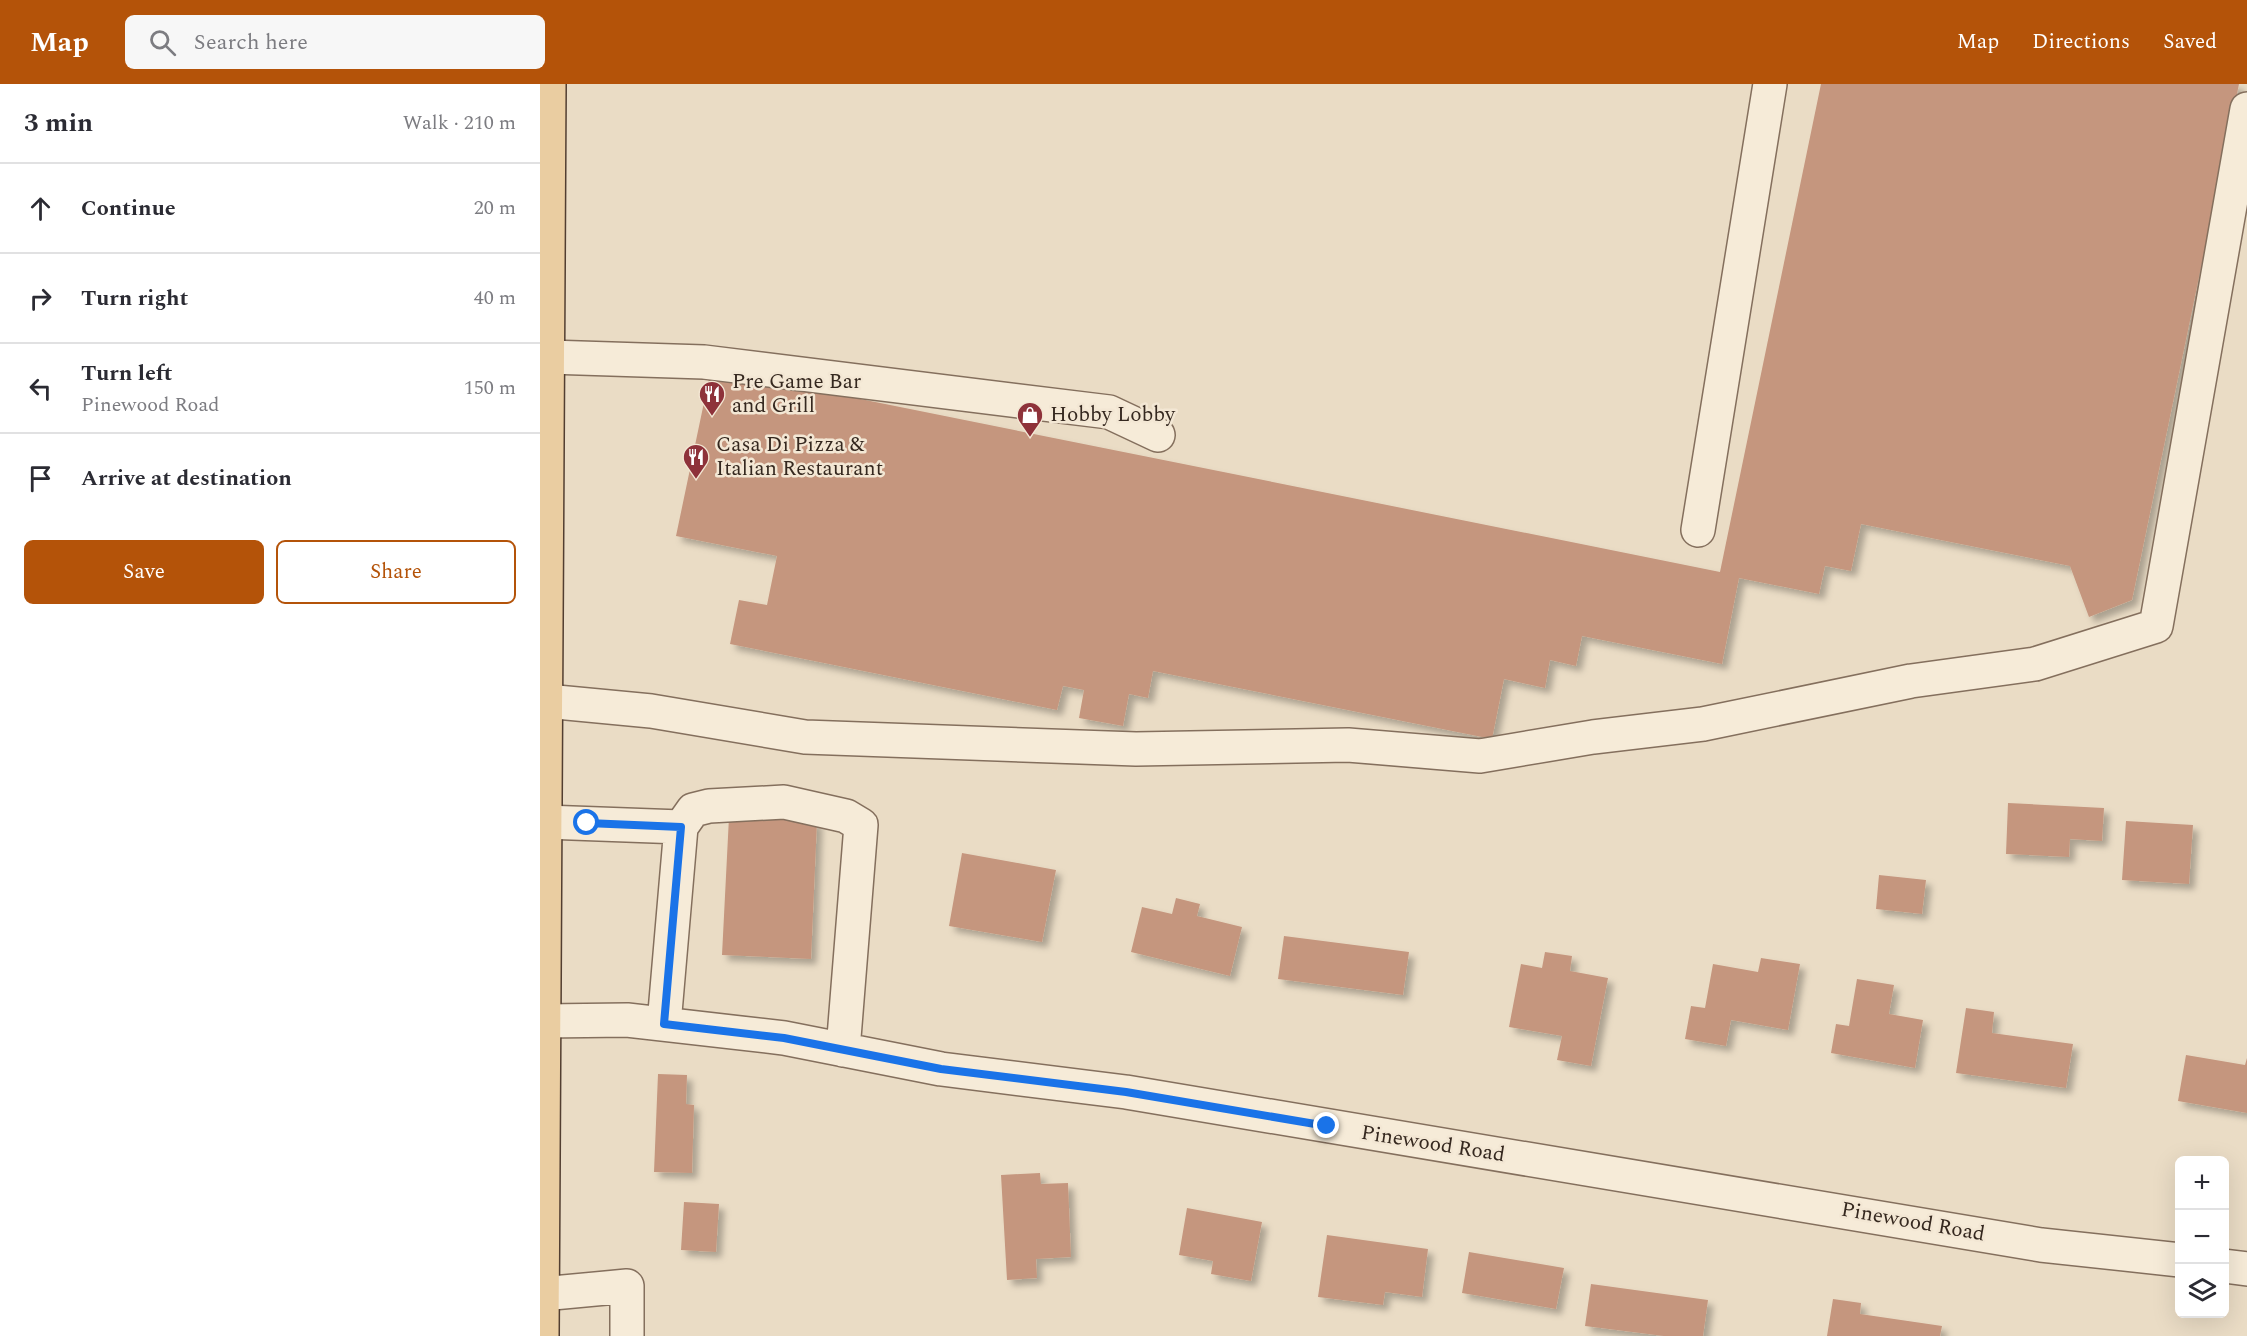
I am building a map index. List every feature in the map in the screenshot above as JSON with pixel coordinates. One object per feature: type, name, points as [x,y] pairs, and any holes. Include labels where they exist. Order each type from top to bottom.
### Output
[{"type":"main road","points":[[542,1336],[549,84]]},
{"type":"street","points":[[1698,530],[1770,84]]},
{"type":"street","points":[[546,701],[651,711],[805,737],[1124,748],[1348,745],[1480,756],[1593,737],[1703,724],[1911,681],[2035,664],[2156,626],[2247,109]]},
{"type":"street","points":[[549,357],[704,362],[1109,412],[1158,435]]},
{"type":"street","points":[[664,1024],[681,827],[693,810],[709,806],[784,802],[846,816],[861,825],[843,1050]]},
{"type":"street","points":[[545,822],[681,827]]},
{"type":"street","name":"Pinewood Road","points":[[544,1021],[627,1020],[784,1038],[941,1069],[1126,1092],[2041,1245],[2175,1259]]},
{"type":"street","points":[[2229,1267],[2247,1269]]},
{"type":"street","points":[[542,1294],[627,1286],[627,1336]]},
{"type":"building","points":[[1821,84],[2239,84],[2132,600],[2089,617],[2070,566],[1861,524],[1851,571],[1825,566],[1819,594],[1739,578],[1722,664],[1582,636],[1576,666],[1550,660],[1545,688],[1504,679],[1492,739],[1153,671],[1148,698],[1129,694],[1123,726],[1079,718],[1084,690],[1063,686],[1057,710],[730,644],[739,600],[767,605],[777,556],[676,536],[711,369],[1720,572]]},
{"type":"building","points":[[2008,803],[2104,808],[2102,841],[2070,839],[2069,857],[2006,854]]},
{"type":"building","points":[[729,817],[817,821],[811,959],[722,955]]},
{"type":"building","points":[[2126,821],[2193,825],[2189,884],[2122,880]]},
{"type":"building","points":[[962,853],[1056,870],[1042,942],[949,926]]},
{"type":"building","points":[[1879,875],[1926,880],[1922,914],[1876,909]]},
{"type":"building","points":[[1176,898],[1200,904],[1197,916],[1242,927],[1230,976],[1131,952],[1142,907],[1172,914]]},
{"type":"building","points":[[1284,936],[1409,952],[1403,995],[1278,979]]},
{"type":"building","points":[[1545,952],[1572,956],[1570,971],[1608,978],[1591,1066],[1557,1060],[1562,1036],[1509,1027],[1521,964],[1542,968]]},
{"type":"building","points":[[1761,958],[1800,964],[1788,1030],[1731,1020],[1726,1046],[1685,1039],[1691,1006],[1705,1008],[1713,964],[1758,972]]},
{"type":"building","points":[[1857,979],[1894,985],[1889,1014],[1923,1020],[1915,1068],[1831,1053],[1836,1024],[1849,1026]]},
{"type":"building","points":[[1966,1008],[1994,1012],[1992,1033],[2073,1044],[2066,1088],[1956,1073]]},
{"type":"building","points":[[2186,1055],[2245,1065],[2247,1058],[2247,1113],[2178,1101]]},
{"type":"building","points":[[658,1074],[687,1075],[686,1104],[694,1105],[692,1173],[654,1172]]},
{"type":"building","points":[[1040,1173],[1041,1184],[1068,1183],[1071,1257],[1036,1259],[1037,1278],[1007,1280],[1001,1175]]},
{"type":"building","points":[[684,1202],[719,1204],[716,1252],[681,1250]]},
{"type":"building","points":[[1187,1208],[1262,1222],[1251,1281],[1211,1274],[1213,1261],[1179,1255]]},
{"type":"building","points":[[1327,1235],[1428,1249],[1422,1297],[1385,1292],[1383,1305],[1318,1297]]},
{"type":"building","points":[[1469,1252],[1564,1268],[1556,1309],[1462,1293]]},
{"type":"building","points":[[1591,1284],[1708,1300],[1703,1336],[1664,1336],[1585,1326]]},
{"type":"building","points":[[1833,1299],[1861,1303],[1860,1314],[1942,1326],[1940,1336],[1827,1336]]},
{"type":"place","name":"Pre Game Bar and Grill","points":[[712,417]]},
{"type":"place","name":"Hobby Lobby","points":[[1030,438]]},
{"type":"place","name":"Casa Di Pizza & Italian Restaurant","points":[[696,480]]},
{"type":"route","points":[[587,823],[681,827],[664,1024],[784,1038],[941,1069],[1126,1092],[1327,1126]]}]
